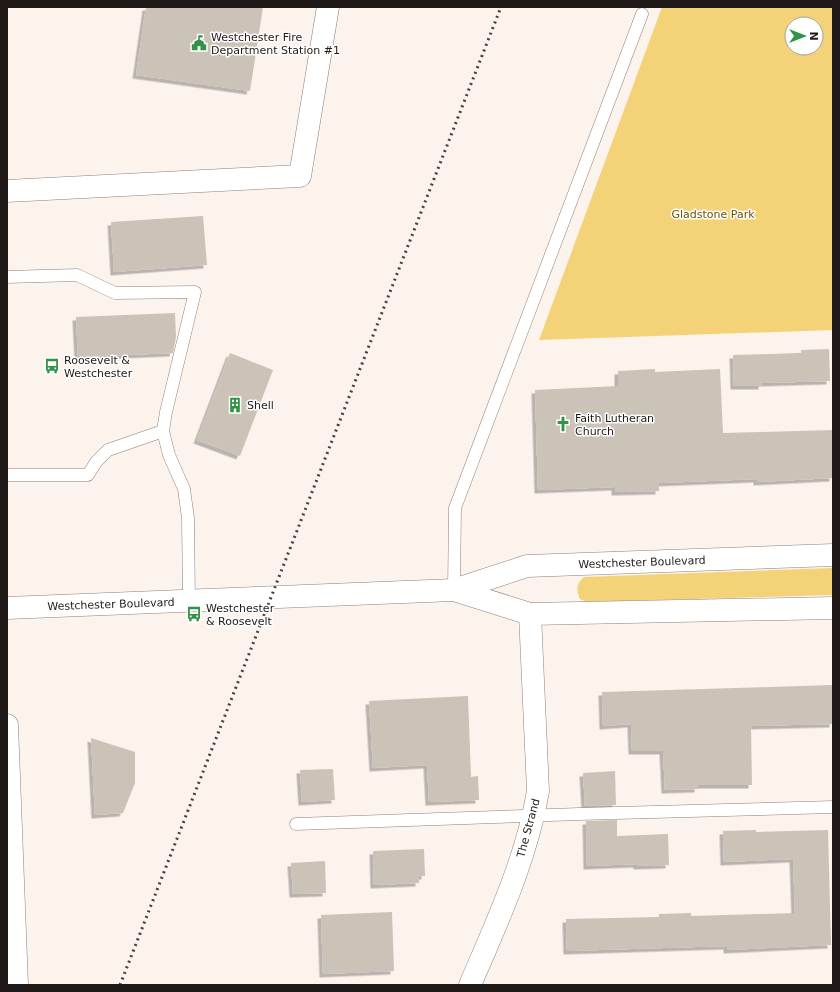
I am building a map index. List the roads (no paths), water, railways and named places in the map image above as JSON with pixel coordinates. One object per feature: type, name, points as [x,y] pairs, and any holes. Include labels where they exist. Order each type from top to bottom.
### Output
[{"type":"street","points":[[7,192],[300,176],[328,7]]},
{"type":"street","name":"Westchester Boulevard","points":[[7,608],[454,590],[527,566],[833,555]]},
{"type":"street","name":"Westchester Boulevard","points":[[454,590],[530,614],[833,608]]},
{"type":"street","name":"The Strand","points":[[470,985],[514,876],[534,815],[538,790],[530,614]]},
{"type":"street","points":[[7,725],[10,875],[17,985]]},
{"type":"lane","points":[[454,590],[455,508],[642,14]]},
{"type":"lane","points":[[7,277],[77,275],[115,293],[195,292],[166,412],[164,431],[169,455],[184,489],[188,518],[189,600]]},
{"type":"lane","points":[[7,475],[88,475],[96,462],[108,450],[164,431]]},
{"type":"lane","points":[[296,824],[534,815],[833,807]]},
{"type":"railway","points":[[120,985],[501,7]]},
{"type":"place","name":"Westchester Fire Department Station #1","points":[[199,43]]},
{"type":"place","name":"Roosevelt & Westchester","points":[[52,366]]},
{"type":"place","name":"Shell","points":[[235,405]]},
{"type":"place","name":"Faith Lutheran Church","points":[[563,424]]},
{"type":"place","name":"Westchester & Roosevelt","points":[[194,614]]},
{"type":"park label","name":"Gladstone Park","points":[[713,214]]}]
